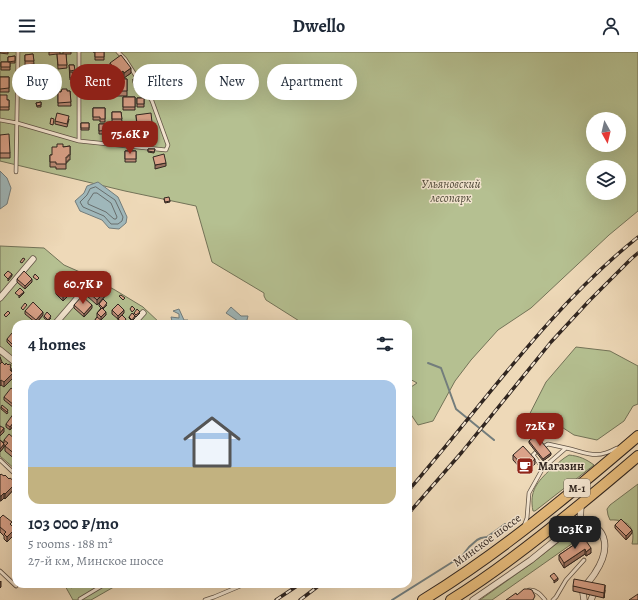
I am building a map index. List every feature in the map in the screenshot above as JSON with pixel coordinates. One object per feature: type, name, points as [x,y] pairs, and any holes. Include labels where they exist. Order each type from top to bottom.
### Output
[{"type":"highway","name":"Минское шоссе","points":[[423,600],[476,565],[566,498],[637,437]]},
{"type":"highway","name":"М-1","points":[[454,598],[535,541],[638,456]]},
{"type":"street","points":[[0,298],[33,259]]},
{"type":"street","points":[[58,320],[93,280]]},
{"type":"street","points":[[136,320],[143,312]]},
{"type":"street","points":[[0,350],[12,360]]},
{"type":"street","points":[[580,522],[581,504]]},
{"type":"street","points":[[473,600],[525,564],[580,522],[588,523],[597,528],[605,541],[600,565],[585,586]]},
{"type":"street","points":[[594,575],[594,581]]},
{"type":"street","points":[[583,593],[584,600]]},
{"type":"lane","points":[[16,172],[18,52]]},
{"type":"lane","points":[[79,52],[79,141]]},
{"type":"lane","points":[[0,120],[17,123],[79,141],[166,150],[168,145],[152,101],[125,59],[118,52]]},
{"type":"lane","points":[[544,468],[533,455],[548,444],[589,455],[603,454],[610,452],[637,437]]},
{"type":"lane","points":[[516,536],[524,526],[527,518],[529,493],[544,468],[566,448]]},
{"type":"lane","points":[[0,460],[12,471]]},
{"type":"lane","points":[[553,600],[566,580],[584,560]]},
{"type":"lane","points":[[0,571],[12,582]]},
{"type":"lane","points":[[80,599],[99,588]]},
{"type":"lane","points":[[205,600],[214,598],[236,588]]},
{"type":"lane","points":[[526,591],[534,590],[545,600]]},
{"type":"green space","name":"Ульяновский лесопарк","points":[[0,52],[638,52],[638,211],[609,235],[531,308],[498,330],[471,360],[455,381],[433,421],[418,425],[412,416],[412,386],[417,383],[412,380],[412,320],[298,320],[266,300],[264,293],[212,262],[196,206],[125,191],[0,161]]},
{"type":"green space","points":[[0,246],[44,248],[64,265],[115,290],[143,307],[157,320],[12,320],[12,466],[0,456]]},
{"type":"green space","points":[[576,347],[610,351],[638,366],[638,404],[633,406],[624,421],[597,440],[574,435],[554,422],[534,434],[522,433],[522,429],[546,382]]},
{"type":"green space","points":[[569,455],[582,458],[594,465],[535,511],[533,511],[532,498],[535,487],[551,469]]},
{"type":"green space","points":[[638,484],[638,544],[632,544],[633,533],[629,525],[621,521],[610,520],[607,509],[610,505]]},
{"type":"green space","points":[[582,526],[593,529],[492,600],[480,600],[532,563],[578,527]]},
{"type":"green space","points":[[66,588],[112,588],[91,600],[73,600]]},
{"type":"water","points":[[0,171],[7,178],[11,188],[7,204],[0,209]]},
{"type":"water","points":[[98,182],[118,197],[127,217],[126,223],[119,229],[109,228],[102,220],[80,211],[75,201],[84,193],[87,186]]},
{"type":"water","points":[[231,307],[241,316],[248,316],[247,320],[236,320],[226,313]]},
{"type":"water","points":[[179,309],[184,320],[172,320],[171,317],[179,318],[179,314],[173,311]]},
{"type":"building","points":[[95,52],[104,52],[104,57],[95,57]]},
{"type":"building","points":[[33,54],[34,61],[25,61],[25,55]]},
{"type":"building","points":[[57,54],[66,54],[67,65],[58,64]]},
{"type":"building","points":[[121,55],[131,68],[125,72],[125,64],[110,63]]},
{"type":"building","points":[[15,56],[15,61],[8,62],[8,57]]},
{"type":"building","points":[[1,62],[10,62],[10,67],[1,67]]},
{"type":"building","points":[[0,77],[9,77],[9,88],[0,89]]},
{"type":"building","points":[[125,79],[127,79],[127,91],[125,91]]},
{"type":"building","points":[[62,89],[67,89],[67,91],[70,91],[71,102],[58,103],[58,100],[62,100]]},
{"type":"building","points":[[0,95],[7,95],[9,107],[0,107]]},
{"type":"building","points":[[125,97],[133,97],[133,100],[135,100],[135,107],[123,107],[123,100],[125,100]]},
{"type":"building","points":[[137,100],[144,100],[144,104],[137,104]]},
{"type":"building","points":[[41,102],[41,105],[37,106],[36,103]]},
{"type":"building","points":[[93,108],[105,108],[105,119],[93,117]]},
{"type":"building","points":[[112,112],[121,112],[122,119],[112,119]]},
{"type":"building","points":[[57,113],[69,116],[67,124],[55,121]]},
{"type":"building","points":[[151,113],[153,132],[142,133],[141,124],[137,124],[136,115]]},
{"type":"building","points":[[51,118],[54,119],[53,125],[50,124]]},
{"type":"building","points":[[81,123],[89,123],[89,128],[81,128]]},
{"type":"building","points":[[99,124],[109,124],[109,130],[99,131]]},
{"type":"building","points":[[9,134],[10,153],[0,153],[0,135]]},
{"type":"building","points":[[57,144],[63,144],[63,147],[70,146],[70,155],[66,157],[66,164],[56,164],[56,162],[50,162],[52,147],[57,147]]},
{"type":"building","points":[[148,149],[155,149],[154,152],[148,151]]},
{"type":"building","points":[[125,151],[136,151],[136,159],[125,159]]},
{"type":"building","points":[[164,154],[166,163],[155,165],[153,157]]},
{"type":"building","points":[[169,197],[170,201],[165,202],[164,198]]},
{"type":"building","points":[[23,258],[25,259],[22,263],[20,262]]},
{"type":"building","points":[[8,271],[12,274],[8,279],[4,275]]},
{"type":"building","points":[[24,271],[32,279],[25,286],[17,279]]},
{"type":"building","points":[[35,274],[39,278],[37,280],[33,277]]},
{"type":"building","points":[[62,276],[72,287],[63,296],[56,290],[60,285],[56,282]]},
{"type":"building","points":[[85,277],[88,280],[83,286],[80,283]]},
{"type":"building","points":[[103,283],[108,288],[97,300],[86,290],[92,284],[97,289]]},
{"type":"building","points":[[20,288],[24,292],[19,296],[15,293]]},
{"type":"building","points":[[121,295],[125,298],[123,300],[119,296]]},
{"type":"building","points":[[82,296],[92,305],[84,314],[74,305]]},
{"type":"building","points":[[103,299],[107,303],[103,308],[99,304]]},
{"type":"building","points":[[33,302],[43,312],[36,320],[25,311]]},
{"type":"building","points":[[25,303],[27,305],[23,310],[21,308]]},
{"type":"building","points":[[118,304],[124,310],[118,316],[112,310]]},
{"type":"building","points":[[132,306],[135,309],[132,312],[130,309]]},
{"type":"building","points":[[102,308],[106,312],[101,317],[97,313]]},
{"type":"building","points":[[137,309],[140,312],[136,315],[134,313]]},
{"type":"building","points":[[8,311],[10,313],[6,317],[4,315]]},
{"type":"building","points":[[47,312],[51,316],[48,320],[44,316]]},
{"type":"building","points":[[132,313],[135,316],[132,320],[129,317]]},
{"type":"building","points":[[122,315],[126,319],[119,320],[118,319]]},
{"type":"building","points":[[12,333],[12,344],[7,339]]},
{"type":"building","points":[[2,362],[5,365],[6,363],[11,365],[10,370],[12,374],[4,382],[1,380],[0,381],[0,364]]},
{"type":"building","points":[[11,388],[12,389],[12,403],[4,397]]},
{"type":"building","points":[[2,405],[8,410],[7,412],[1,407]]},
{"type":"building","points":[[12,416],[12,424],[10,427],[6,424]]},
{"type":"building","points":[[0,426],[4,428],[0,433]]},
{"type":"building","points":[[9,434],[12,436],[12,452],[5,446],[8,443],[4,440]]},
{"type":"building","points":[[536,435],[551,453],[543,459],[529,441]]},
{"type":"building","points":[[0,440],[4,444],[0,449]]},
{"type":"building","points":[[523,446],[535,459],[525,468],[513,455]]},
{"type":"building","points":[[0,475],[5,475],[9,479],[12,480],[12,487],[1,496],[0,496]]},
{"type":"building","points":[[3,515],[12,522],[10,524],[12,526],[12,532],[7,537],[4,534],[6,532],[0,527],[0,518]]},
{"type":"building","points":[[621,519],[632,530],[626,536],[615,525]]},
{"type":"building","points":[[584,538],[591,548],[586,552],[585,549],[564,563],[559,555]]},
{"type":"building","points":[[554,573],[558,578],[554,581],[550,576]]},
{"type":"building","points":[[574,579],[605,585],[604,593],[573,586]]},
{"type":"building","points":[[524,589],[532,590],[535,596],[533,600],[506,600],[516,593],[517,595]]},
{"type":"building","points":[[638,594],[638,600],[629,600]]},
{"type":"waterway","points":[[428,363],[441,368],[456,409],[494,440]]},
{"type":"waterway","points":[[412,587],[462,556],[477,540],[487,537],[505,524]]},
{"type":"waterway","points":[[392,600],[411,588]]},
{"type":"railway","points":[[412,486],[545,326],[605,265],[638,237]]},
{"type":"railway","points":[[412,509],[462,452],[551,342],[589,301],[638,253]]},
{"type":"railway","points":[[276,600],[294,588]]},
{"type":"railway","points":[[300,600],[316,588]]},
{"type":"place","name":"Магазин","points":[[525,466]]}]
